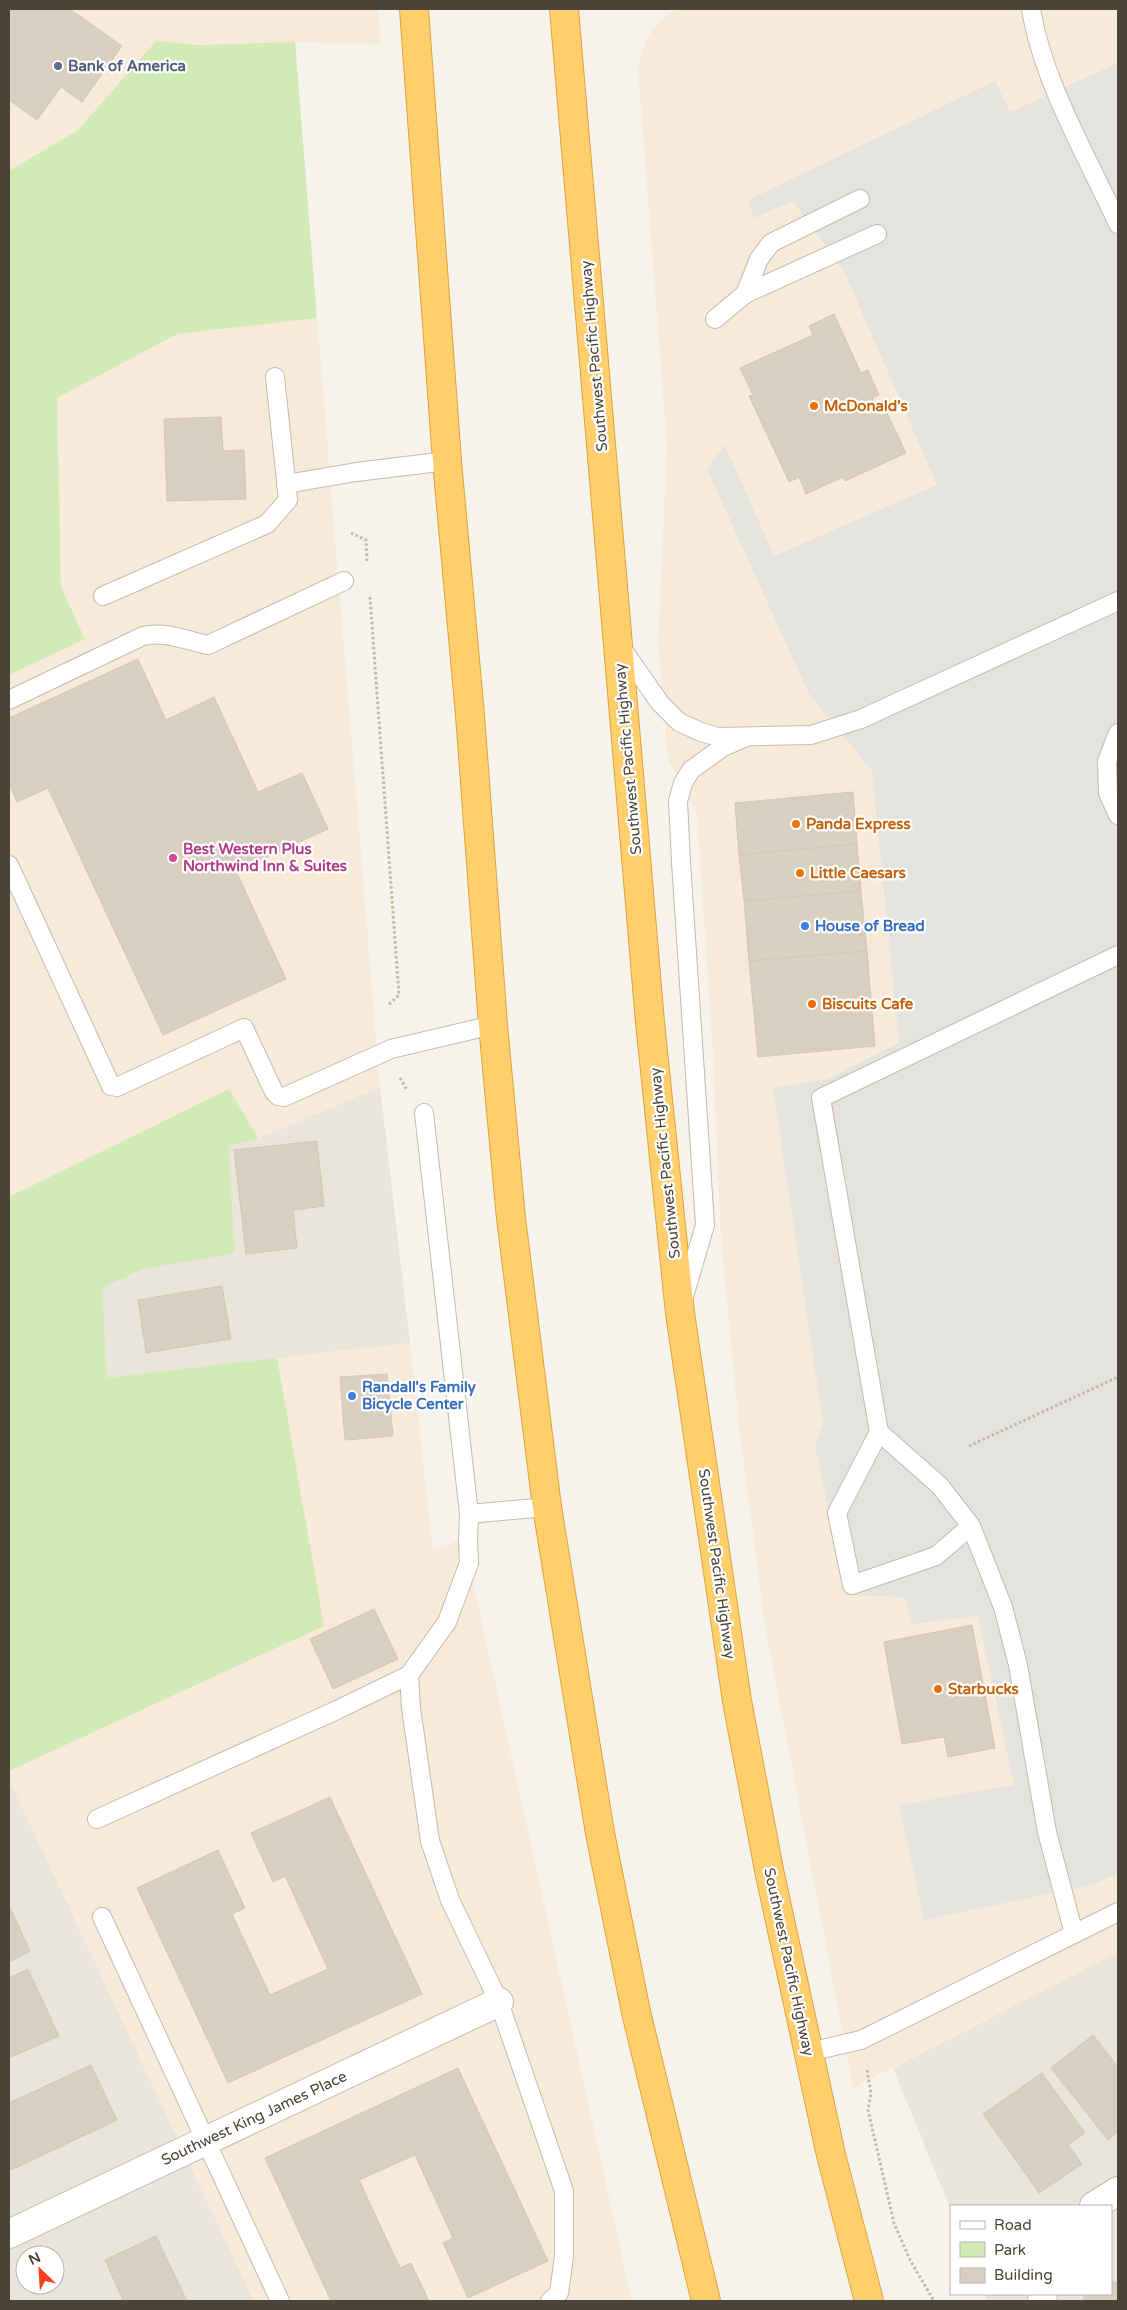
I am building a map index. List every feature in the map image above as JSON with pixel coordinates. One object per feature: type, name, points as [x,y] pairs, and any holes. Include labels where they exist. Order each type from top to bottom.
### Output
[{"type":"highway","points":[[414,9],[447,461],[470,715],[492,1025],[511,1218],[547,1507],[604,1852],[638,2022],[706,2301]]},
{"type":"highway","name":"Southwest Pacific Highway","points":[[564,9],[650,1022],[680,1313],[737,1702],[769,1870],[831,2155],[869,2301]]},
{"type":"street","name":"Southwest King James Place","points":[[9,2234],[499,2002]]},
{"type":"street","points":[[1096,2205],[1118,2191]]},
{"type":"lane","points":[[1031,9],[1034,27],[1049,76],[1118,224]]},
{"type":"lane","points":[[745,294],[759,259],[771,243],[860,199]]},
{"type":"lane","points":[[715,319],[745,294],[877,234]]},
{"type":"lane","points":[[103,596],[267,524],[288,500],[275,377]]},
{"type":"lane","points":[[286,484],[356,472],[447,461]]},
{"type":"lane","points":[[9,700],[143,636],[158,634],[184,637],[208,644],[344,581]]},
{"type":"lane","points":[[618,642],[660,703],[679,722],[718,737],[744,738],[811,735],[860,719],[1118,601]]},
{"type":"lane","points":[[1118,733],[1107,761],[1108,793],[1118,815]]},
{"type":"lane","points":[[680,1313],[705,1225],[680,862],[678,801],[682,783],[691,770],[723,747],[744,738]]},
{"type":"lane","points":[[9,865],[111,1086],[117,1086],[244,1028],[274,1092],[278,1096],[284,1096],[391,1049],[492,1025]]},
{"type":"lane","points":[[971,1526],[936,1556],[852,1585],[837,1513],[879,1432],[821,1098],[1118,955]]},
{"type":"lane","points":[[97,1819],[338,1710],[409,1674],[447,1622],[469,1563],[469,1514],[424,1113]]},
{"type":"lane","points":[[879,1432],[940,1486],[971,1526],[1003,1607],[1018,1665],[1047,1832],[1074,1934]]},
{"type":"lane","points":[[469,1514],[547,1507]]},
{"type":"lane","points":[[409,1674],[410,1708],[430,1841],[450,1900],[499,2002],[564,2191],[564,2256],[559,2293],[550,2301]]},
{"type":"lane","points":[[809,2052],[861,2040],[1118,1912]]},
{"type":"lane","points":[[102,1917],[280,2301]]},
{"type":"path","points":[[351,533],[366,540],[368,570]]},
{"type":"path","points":[[369,590],[400,995],[388,1005]]},
{"type":"path","points":[[391,1049],[402,1083],[424,1113]]},
{"type":"path","points":[[969,1446],[1118,1377]]},
{"type":"path","points":[[861,2040],[871,2094],[868,2110],[894,2223],[910,2260],[934,2301]]},
{"type":"shaded area","points":[[9,9],[378,9],[381,45],[295,42],[198,45],[156,41],[78,130],[9,171]]},
{"type":"shaded area","points":[[677,9],[1118,9],[1118,1952],[853,2088],[765,1625],[739,1427],[721,1239],[713,1054],[697,813],[668,760],[658,643],[667,446],[638,67],[647,38],[656,25]]},
{"type":"shaded area","points":[[1118,63],[1118,1873],[1095,1884],[924,1920],[899,1805],[1014,1785],[978,1616],[912,1624],[904,1597],[846,1595],[815,1445],[823,1423],[773,1088],[828,1079],[899,1043],[872,771],[809,694],[707,469],[725,445],[774,556],[937,485],[843,269],[793,201],[754,218],[748,200],[995,81],[1010,112]]},
{"type":"shaded area","points":[[317,318],[380,1087],[258,1138],[228,1089],[11,1196],[9,1192],[9,675],[85,639],[61,587],[57,398],[177,334]]},
{"type":"shaded area","points":[[380,1087],[410,1343],[277,1359],[324,1626],[9,1771],[9,1192],[11,1196],[229,1089],[258,1138]]},
{"type":"shaded area","points":[[410,1343],[433,1551],[463,1538],[632,2301],[254,2301],[9,1779],[9,1771],[324,1626],[277,1358]]},
{"type":"shaded area","points":[[9,1779],[254,2301],[9,2301]]},
{"type":"shaded area","points":[[1118,1952],[1118,2301],[987,2301],[984,2295],[1112,2295],[1112,2205],[950,2205],[950,2208],[893,2068]]},
{"type":"green space","points":[[156,41],[198,45],[295,42],[317,318],[177,334],[57,398],[61,587],[85,639],[9,675],[9,171],[78,130]]},
{"type":"green space","points":[[229,1089],[258,1138],[228,1146],[235,1253],[143,1269],[102,1288],[107,1378],[277,1358],[324,1626],[9,1771],[9,1197]]},
{"type":"building","name":"Bank of America","points":[[12,9],[70,9],[122,46],[82,102],[61,87],[37,120],[9,100],[9,14]]},
{"type":"building","name":"McDonald's","points":[[834,314],[861,373],[868,370],[879,395],[872,398],[880,416],[887,413],[906,453],[845,481],[843,477],[806,494],[799,477],[789,482],[749,396],[753,395],[740,368],[813,335],[809,326]]},
{"type":"building","points":[[221,417],[223,451],[244,450],[246,499],[167,501],[164,419]]},
{"type":"building","name":"Best Western Plus Northwind Inn & Suites","points":[[138,659],[166,720],[214,697],[258,792],[302,773],[328,829],[236,871],[286,979],[163,1035],[48,788],[17,802],[9,784],[9,718]]},
{"type":"building","name":"Panda Express","points":[[853,792],[857,844],[739,855],[735,803]]},
{"type":"building","name":"Little Caesars","points":[[857,844],[861,891],[744,901],[739,855]]},
{"type":"building","name":"House of Bread","points":[[861,891],[867,951],[749,961],[744,901]]},
{"type":"building","name":"Biscuits Cafe","points":[[867,951],[875,1046],[758,1057],[749,961]]},
{"type":"building","points":[[317,1141],[324,1206],[293,1210],[297,1248],[246,1254],[234,1150]]},
{"type":"building","points":[[222,1286],[231,1339],[146,1353],[138,1300]]},
{"type":"building","points":[[387,1374],[393,1436],[345,1440],[340,1377]]},
{"type":"building","points":[[374,1609],[398,1659],[333,1689],[310,1639]]},
{"type":"building","name":"Starbucks","points":[[972,1625],[995,1748],[948,1757],[944,1737],[902,1744],[884,1642]]},
{"type":"building","points":[[330,1797],[422,1994],[228,2083],[137,1888],[218,1850],[245,1908],[232,1914],[270,1995],[328,1969],[285,1876],[273,1882],[251,1833]]},
{"type":"building","points":[[9,1905],[30,1951],[9,1962]]},
{"type":"building","points":[[28,1969],[59,2036],[9,2058],[9,1978]]},
{"type":"building","points":[[1093,2035],[1118,2067],[1118,2132],[1108,2140],[1051,2068]]},
{"type":"building","points":[[91,2065],[117,2120],[11,2170],[9,2164],[9,2103]]},
{"type":"building","points":[[458,2068],[548,2261],[468,2298],[443,2243],[453,2238],[415,2155],[359,2180],[400,2268],[411,2263],[429,2301],[331,2301],[265,2158]]},
{"type":"building","points":[[1042,2073],[1085,2133],[1068,2145],[1082,2164],[1039,2193],[983,2114]]},
{"type":"building","points":[[156,2236],[187,2301],[120,2301],[123,2300],[105,2260]]},
{"type":"building","points":[[1112,2281],[1118,2283],[1118,2301],[1083,2301],[1085,2295],[1112,2295]]},
{"type":"place","name":"Bank of America","points":[[58,66]]},
{"type":"place","name":"McDonald's","points":[[814,406]]},
{"type":"place","name":"Panda Express","points":[[796,824]]},
{"type":"place","name":"Best Western Plus Northwind Inn & Suites","points":[[173,858]]},
{"type":"place","name":"Little Caesars","points":[[800,873]]},
{"type":"place","name":"House of Bread","points":[[805,926]]},
{"type":"place","name":"Biscuits Cafe","points":[[812,1004]]},
{"type":"place","name":"Randall's Family Bicycle Center","points":[[352,1396]]},
{"type":"place","name":"Starbucks","points":[[938,1689]]}]
